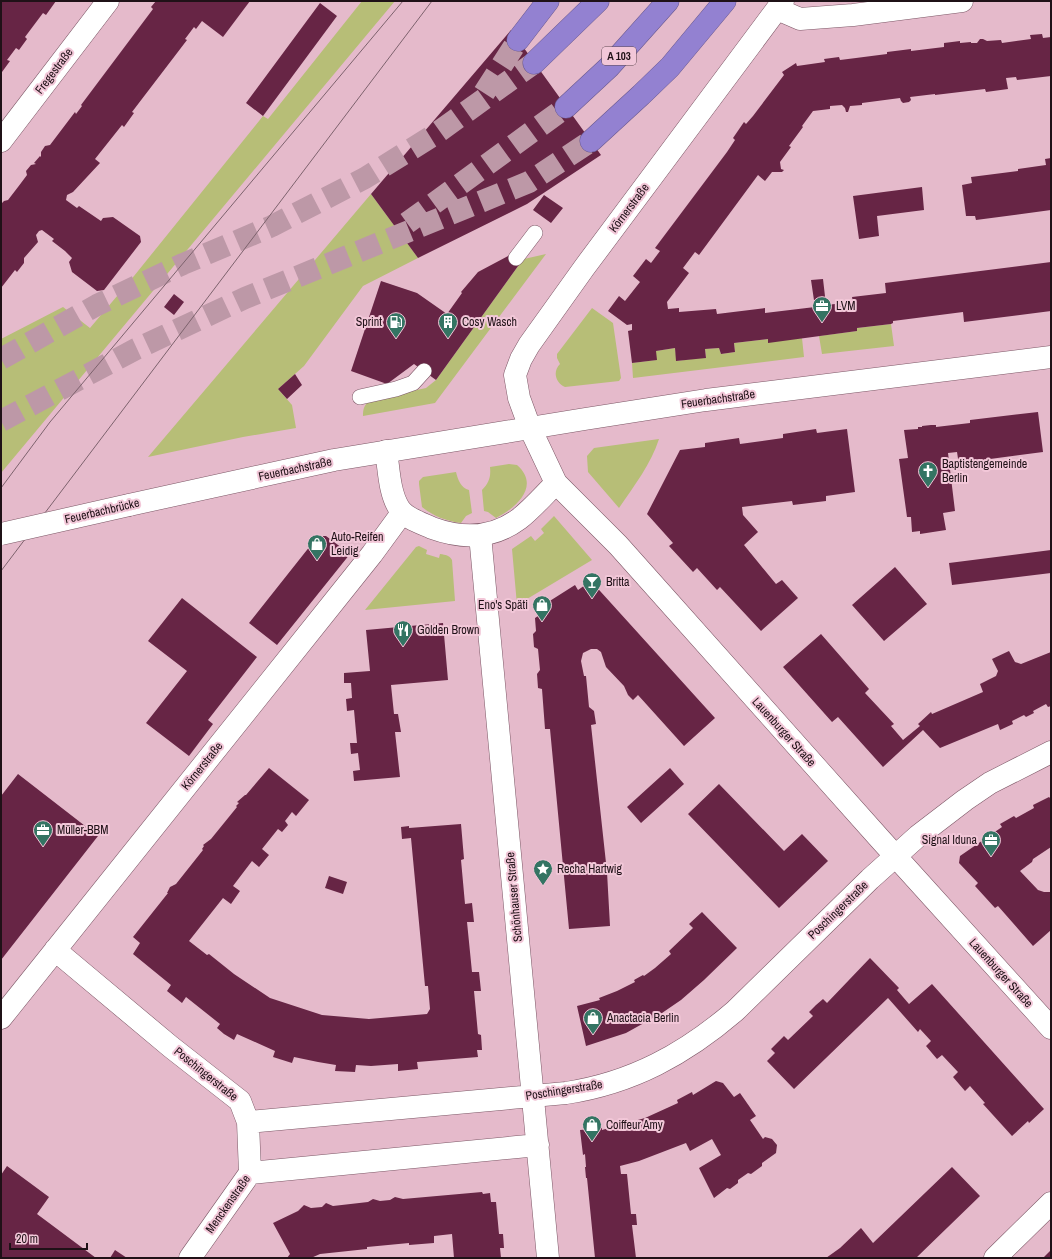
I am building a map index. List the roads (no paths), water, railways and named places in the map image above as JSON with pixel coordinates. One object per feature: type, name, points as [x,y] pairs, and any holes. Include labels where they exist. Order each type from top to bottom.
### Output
[{"type":"highway","points":[[518,40],[548,1]]},
{"type":"highway","points":[[534,63],[598,1]]},
{"type":"highway","name":"A 103","points":[[566,107],[609,68],[668,1]]},
{"type":"highway","points":[[591,141],[670,67],[724,1]]},
{"type":"street","name":"Fregestraße","points":[[1,141],[108,1]]},
{"type":"street","points":[[780,5],[800,19],[853,15],[962,1]]},
{"type":"street","name":"Körnerstraße","points":[[530,428],[519,398],[515,375],[521,359],[548,317],[780,5]]},
{"type":"street","name":"Feuerbachstraße","points":[[204,488],[334,460],[706,400],[1051,357]]},
{"type":"street","name":"Lauenburger Straße","points":[[530,428],[556,483],[618,546],[1051,1028]]},
{"type":"street","points":[[386,451],[395,499],[402,513],[427,526],[445,533],[464,536],[480,535],[497,531],[509,526],[556,483]]},
{"type":"street","name":"Feuerbachbrücke","points":[[1,534],[204,488]]},
{"type":"street","name":"Körnerstraße","points":[[1,1018],[372,554],[402,513]]},
{"type":"street","name":"Schönhauser Straße","points":[[480,535],[548,1258]]},
{"type":"street","name":"Poschingerstraße","points":[[55,950],[171,1047],[240,1101],[248,1122],[586,1090],[606,1085],[645,1070],[680,1052],[706,1035],[735,1011],[895,856],[918,836],[990,783],[1051,752]]},
{"type":"street","name":"Menckenstraße","points":[[190,1258],[250,1173],[248,1122]]},
{"type":"street","points":[[250,1173],[538,1145]]},
{"type":"street","points":[[995,1258],[1051,1203]]},
{"type":"lane","points":[[516,258],[535,234]]},
{"type":"lane","points":[[360,397],[396,389],[413,383],[424,371]]},
{"type":"tunnel","points":[[484,93],[518,40]]},
{"type":"tunnel","points":[[1,359],[97,305],[183,264],[272,226],[365,178],[434,135],[534,63]]},
{"type":"tunnel","points":[[407,223],[566,107]]},
{"type":"tunnel","points":[[1,421],[136,349],[245,298],[529,182],[591,141]]},
{"type":"tram line","points":[[1,488],[50,422],[403,1]]},
{"type":"tram line","points":[[1,571],[432,1]]},
{"type":"place","name":"LVM","points":[[822,323]]},
{"type":"place","name":"Sprint","points":[[396,339]]},
{"type":"place","name":"Cosy Wasch","points":[[448,339]]},
{"type":"place","name":"Baptistengemeinde Berlin","points":[[928,488]]},
{"type":"place","name":"Auto-Reifen Leidig","points":[[317,561]]},
{"type":"place","name":"Britta","points":[[592,599]]},
{"type":"place","name":"Eno's Späti","points":[[542,622]]},
{"type":"place","name":"Golden Brown","points":[[403,647]]},
{"type":"place","name":"Müller-BBM","points":[[43,847]]},
{"type":"place","name":"Signal Iduna","points":[[991,857]]},
{"type":"place","name":"Recha Hartwig","points":[[543,886]]},
{"type":"place","name":"Anactacia Berlin","points":[[593,1035]]},
{"type":"place","name":"Coiffeur Amy","points":[[592,1142]]}]
